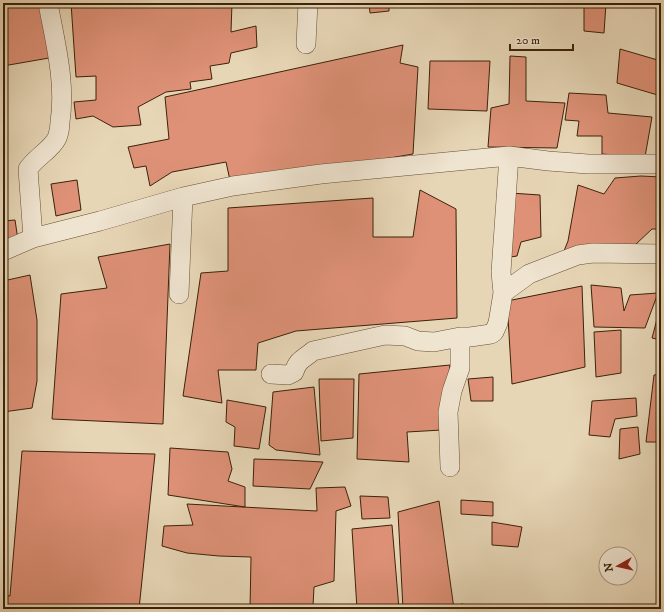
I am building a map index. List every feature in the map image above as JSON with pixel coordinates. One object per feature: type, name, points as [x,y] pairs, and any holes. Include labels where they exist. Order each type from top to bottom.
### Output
[{"type":"street","points":[[33,238],[28,169],[32,162],[54,143],[58,136],[62,106],[60,69],[48,3]]},
{"type":"street","points":[[306,44],[308,3]]},
{"type":"street","points":[[3,251],[33,238],[100,221],[183,197],[233,186],[321,174],[509,156],[588,164],[661,164]]},
{"type":"street","points":[[271,374],[288,375],[294,372],[296,364],[313,351],[385,335],[405,336],[418,341],[434,342],[460,337],[491,334],[494,332],[498,323],[503,293],[501,272],[509,156]]},
{"type":"street","points":[[180,294],[183,197]]},
{"type":"street","points":[[503,293],[529,274],[578,255],[593,253],[661,254]]},
{"type":"street","points":[[450,467],[448,412],[452,391],[460,368],[460,337]]},
{"type":"building","points":[[3,3],[44,3],[49,58],[3,66]]},
{"type":"building","points":[[71,3],[232,3],[231,32],[256,26],[257,47],[231,53],[229,63],[210,66],[212,79],[190,82],[191,89],[166,92],[138,107],[141,125],[113,127],[93,116],[76,119],[74,102],[96,100],[96,76],[76,77]]},
{"type":"building","points":[[369,3],[389,3],[389,11],[370,13]]},
{"type":"building","points":[[584,3],[606,3],[604,33],[584,31]]},
{"type":"building","points":[[403,45],[400,63],[418,67],[413,154],[231,185],[226,162],[172,172],[150,186],[146,166],[134,168],[128,147],[169,139],[165,97]]},
{"type":"building","points":[[620,49],[661,61],[661,96],[617,83]]},
{"type":"building","points":[[510,56],[526,57],[526,101],[565,103],[557,148],[488,147],[491,108],[509,104]]},
{"type":"building","points":[[430,61],[490,61],[487,111],[428,109]]},
{"type":"building","points":[[569,93],[606,95],[608,113],[652,117],[645,157],[602,154],[602,136],[577,136],[579,121],[565,120]]},
{"type":"building","points":[[641,176],[661,177],[661,229],[652,229],[635,245],[564,251],[568,241],[578,185],[604,194],[615,178]]},
{"type":"building","points":[[77,180],[81,210],[56,216],[51,184]]},
{"type":"building","points":[[420,190],[456,209],[457,318],[296,331],[258,343],[256,370],[218,370],[222,403],[183,396],[201,273],[228,271],[228,208],[373,198],[373,237],[413,237]]},
{"type":"building","points":[[510,193],[540,195],[541,237],[521,242],[517,256],[504,258]]},
{"type":"building","points":[[15,220],[18,240],[3,244],[3,221]]},
{"type":"building","points":[[170,244],[163,424],[52,419],[61,294],[107,288],[98,257]]},
{"type":"building","points":[[30,275],[37,320],[37,381],[32,408],[3,412],[3,281]]},
{"type":"building","points":[[591,285],[621,288],[624,311],[630,295],[658,293],[645,328],[594,327]]},
{"type":"building","points":[[582,286],[585,367],[512,384],[507,301]]},
{"type":"building","points":[[661,304],[661,340],[652,338]]},
{"type":"building","points":[[621,330],[621,373],[596,377],[594,332]]},
{"type":"building","points":[[450,365],[442,430],[407,432],[409,462],[357,459],[359,374]]},
{"type":"building","points":[[661,374],[661,442],[646,442],[654,375]]},
{"type":"building","points":[[493,377],[493,401],[471,401],[468,379]]},
{"type":"building","points":[[319,379],[354,379],[353,438],[321,441]]},
{"type":"building","points":[[314,387],[320,455],[276,450],[269,445],[273,392]]},
{"type":"building","points":[[636,398],[637,416],[615,419],[610,437],[589,435],[592,401]]},
{"type":"building","points":[[227,400],[266,407],[259,449],[234,446],[235,427],[226,422]]},
{"type":"building","points":[[638,427],[640,454],[619,459],[620,429]]},
{"type":"building","points":[[170,448],[228,452],[232,469],[228,481],[245,487],[245,507],[168,495]]},
{"type":"building","points":[[22,451],[155,454],[139,609],[3,609],[3,595],[10,596]]},
{"type":"building","points":[[254,459],[323,462],[310,489],[253,486]]},
{"type":"building","points":[[345,487],[351,506],[336,511],[334,581],[314,587],[313,606],[276,605],[276,609],[250,609],[251,557],[187,553],[162,546],[164,526],[193,525],[187,504],[317,511],[316,488]]},
{"type":"building","points":[[360,496],[388,497],[390,518],[362,519]]},
{"type":"building","points":[[461,500],[493,502],[493,516],[461,514]]},
{"type":"building","points":[[439,501],[454,609],[403,609],[398,512]]},
{"type":"building","points":[[492,522],[522,527],[518,547],[492,545]]},
{"type":"building","points":[[392,525],[399,609],[357,609],[352,529]]},
{"type":"building","points":[[461,604],[480,606],[480,609],[461,609]]}]
